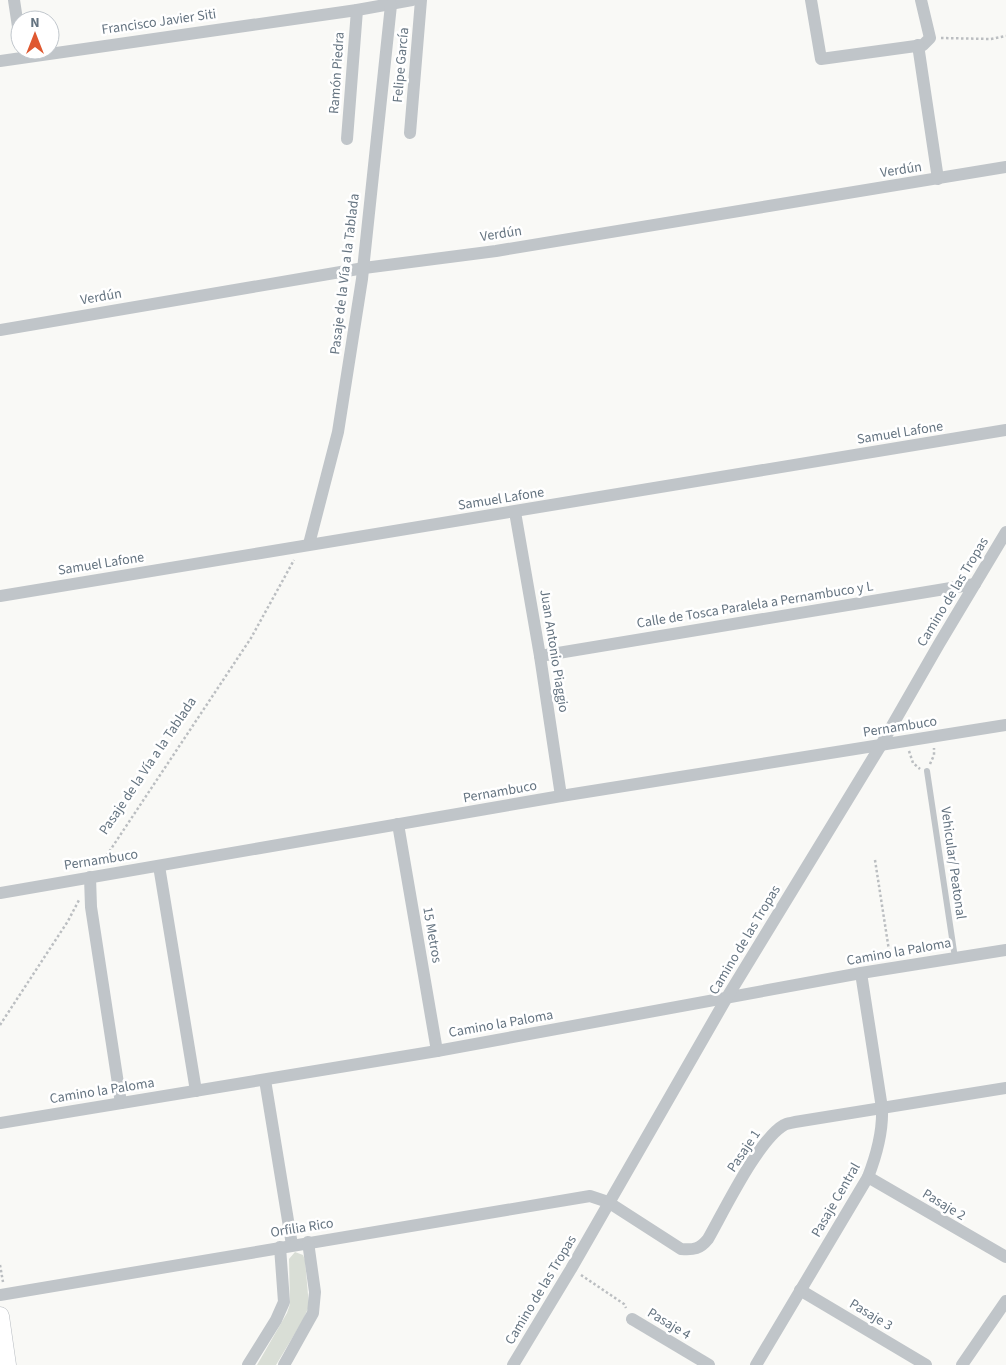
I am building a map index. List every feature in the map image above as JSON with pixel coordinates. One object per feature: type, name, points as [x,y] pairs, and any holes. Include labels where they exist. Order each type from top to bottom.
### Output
[{"type":"street","name":"Francisco Javier Siti","points":[[60,48],[338,6],[357,10],[412,0]]},
{"type":"street","name":"Felipe García","points":[[410,133],[421,0]]},
{"type":"street","points":[[811,0],[821,59],[923,45],[930,38],[920,0]]},
{"type":"street","name":"Pasaje de la Vía a la Tablada","points":[[306,545],[338,432],[364,268],[391,4]]},
{"type":"street","name":"Ramón Piedra","points":[[347,139],[357,10]]},
{"type":"street","points":[[918,45],[938,179]]},
{"type":"street","name":"Verdún","points":[[0,330],[364,268],[496,251],[1006,167]]},
{"type":"street","name":"Samuel Lafone","points":[[0,596],[1006,430]]},
{"type":"street","name":"Juan Antonio Piaggio","points":[[515,512],[540,656],[561,796]]},
{"type":"street","name":"Camino de las Tropas","points":[[513,1365],[571,1269],[726,999],[881,745],[1006,532]]},
{"type":"street","name":"Calle de Tosca Paralela a Pernambuco y L","points":[[540,656],[975,584]]},
{"type":"street","name":"Pernambuco","points":[[0,893],[561,796],[1006,724]]},
{"type":"street","name":"15 Metros","points":[[398,824],[436,1051]]},
{"type":"street","points":[[159,866],[196,1091]]},
{"type":"street","points":[[90,877],[91,908],[121,1103]]},
{"type":"street","name":"Camino la Paloma","points":[[0,1123],[436,1051],[861,974],[1006,950]]},
{"type":"street","name":"Pasaje Central","points":[[756,1365],[868,1177],[881,1134],[882,1108],[861,974]]},
{"type":"street","points":[[248,1365],[276,1320],[284,1302],[286,1246],[265,1080]]},
{"type":"street","name":"Pasaje 1","points":[[608,1202],[681,1248],[693,1250],[703,1246],[756,1154],[784,1125],[1006,1088]]},
{"type":"street","name":"Pasaje 2","points":[[868,1177],[1006,1257]]},
{"type":"street","name":"Orfilia Rico","points":[[0,1295],[590,1196],[608,1202]]},
{"type":"street","points":[[284,1365],[313,1313],[315,1292],[308,1242]]},
{"type":"street","name":"Pasaje 3","points":[[800,1290],[926,1365]]},
{"type":"street","points":[[962,1365],[1006,1301]]},
{"type":"street","points":[[0,1316],[7,1365]]},
{"type":"street","name":"Pasaje 4","points":[[632,1319],[709,1365]]},
{"type":"lane","name":"Vehicular/ Peatonal","points":[[927,771],[955,958]]},
{"type":"path","points":[[930,38],[991,39],[1006,36]]},
{"type":"path","name":"Pasaje de la Vía a la Tablada","points":[[0,1025],[68,921],[90,877],[96,872],[251,638],[306,545]]},
{"type":"path","points":[[906,741],[914,765],[927,771],[934,755],[933,736]]},
{"type":"path","points":[[874,860],[891,969]]},
{"type":"path","name":"Pasaje 4","points":[[571,1269],[624,1304],[632,1319]]},
{"type":"shaded area","points":[[295,1252],[303,1255],[305,1260],[309,1306],[303,1320],[276,1365],[257,1365],[287,1313],[290,1304],[289,1259]]}]
